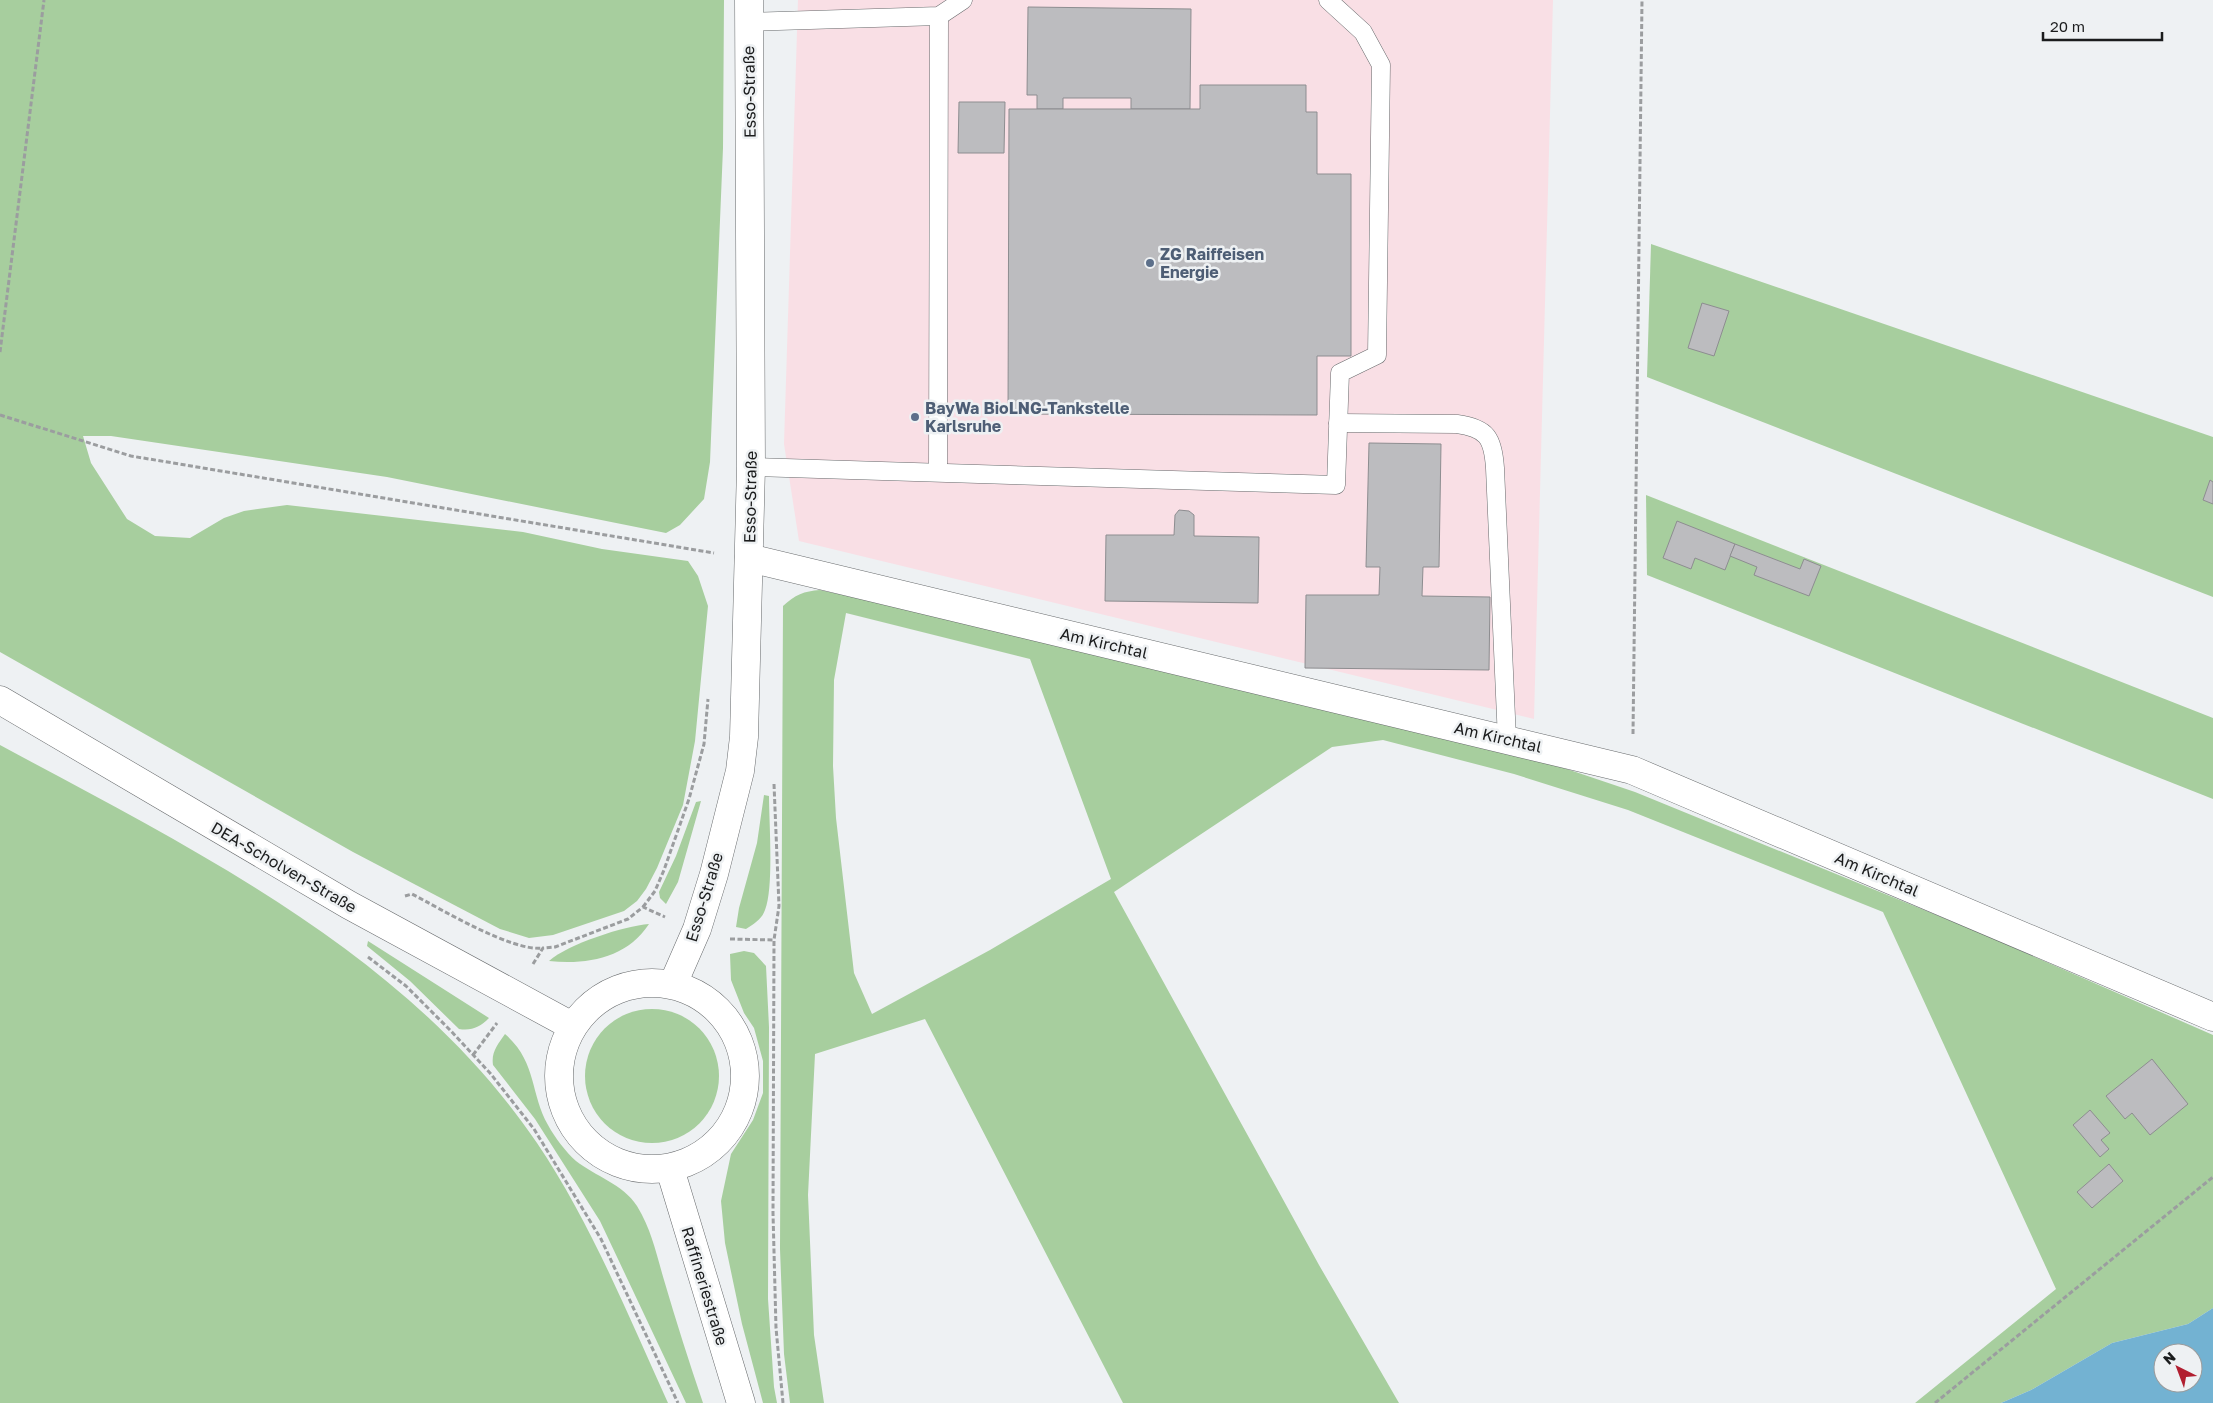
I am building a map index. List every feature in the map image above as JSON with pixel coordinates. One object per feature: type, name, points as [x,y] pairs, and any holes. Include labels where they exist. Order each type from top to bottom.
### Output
[{"type":"street","name":"Esso-Straße","points":[[674,984],[697,929],[714,874],[740,771],[744,737],[750,467],[749,11]]},
{"type":"street","name":"Am Kirchtal","points":[[749,558],[1632,770],[2213,1017]]},
{"type":"street","name":"DEA-Scholven-Straße","points":[[1,701],[349,906],[572,1026]]},
{"type":"street","points":[[635,983],[674,984],[703,996],[727,1018],[742,1046],[746,1078],[740,1110],[724,1137],[699,1157],[670,1169],[638,1169],[609,1160],[584,1142],[566,1116],[558,1086],[560,1054],[572,1026],[599,998],[635,983]]},
{"type":"street","name":"Raffineriestraße","points":[[670,1169],[741,1403]]},
{"type":"lane","points":[[749,11],[938,16],[964,0]]},
{"type":"lane","points":[[750,467],[1336,485],[1340,373],[1377,355],[1381,66],[1363,32],[1328,0]]},
{"type":"lane","points":[[938,16],[938,472]]},
{"type":"lane","points":[[1338,423],[1456,424],[1474,426],[1486,436],[1494,450],[1507,740]]},
{"type":"path","points":[[0,352],[44,0]]},
{"type":"path","points":[[1632,770],[1642,0]]},
{"type":"path","points":[[0,415],[131,456],[749,558]]},
{"type":"path","points":[[473,1054],[496,1024],[543,948],[555,947],[628,919],[643,906],[655,891],[689,799],[704,744],[708,697]]},
{"type":"path","points":[[774,780],[779,906],[774,940],[773,1213],[776,1328],[783,1403]]},
{"type":"path","points":[[349,906],[361,952],[406,986],[473,1054],[534,1129],[601,1239],[678,1403]]},
{"type":"path","points":[[643,906],[697,929],[731,940],[774,940]]},
{"type":"path","points":[[1935,1403],[2213,1177]]},
{"type":"shaded area","points":[[798,0],[1553,0],[1534,719],[799,541],[784,444]]},
{"type":"green space","points":[[0,0],[724,0],[723,148],[710,462],[704,499],[680,525],[666,533],[387,477],[111,436],[83,436],[91,463],[127,519],[155,536],[190,538],[224,518],[244,511],[287,505],[523,532],[602,549],[688,561],[698,576],[708,606],[695,741],[683,805],[657,868],[637,901],[624,911],[553,935],[529,938],[500,929],[353,852],[0,652]]},
{"type":"green space","points":[[1651,244],[2213,437],[2213,597],[1647,377]]},
{"type":"green space","points":[[1646,495],[2213,718],[2213,799],[1647,575]]},
{"type":"green space","points":[[820,590],[926,613],[1555,765],[1635,792],[1978,932],[2213,1035],[2213,1308],[2188,1324],[2112,1343],[2031,1390],[2001,1403],[1915,1403],[2056,1289],[1883,912],[1628,810],[1514,774],[1383,740],[1332,747],[1114,892],[1319,1265],[1399,1403],[1123,1403],[925,1019],[815,1054],[808,1195],[814,1335],[824,1403],[790,1403],[784,1354],[780,1249],[783,606],[800,594]],"holes":[[[846,613],[1030,659],[1111,879],[990,950],[872,1014],[854,973],[836,818],[833,766],[834,680]]]},
{"type":"green space","points":[[0,745],[222,867],[294,912],[362,962],[426,1016],[485,1076],[537,1143],[592,1237],[668,1403],[0,1403]]},
{"type":"green space","points":[[764,795],[769,796],[770,871],[768,900],[762,916],[746,929],[736,927],[739,908],[757,843]]},
{"type":"green space","points":[[701,801],[678,882],[666,904],[660,898],[659,892],[676,856],[696,802]]},
{"type":"green space","points":[[649,924],[640,936],[629,945],[605,957],[578,962],[549,961],[582,942],[626,928]]},
{"type":"green space","points":[[368,941],[489,1018],[476,1028],[459,1029],[410,981],[367,946]]},
{"type":"green space","points":[[744,951],[754,953],[766,966],[769,1027],[768,1299],[774,1387],[777,1403],[763,1403],[742,1324],[725,1243],[721,1201],[731,1154],[753,1120],[763,1093],[763,1061],[754,1028],[744,1013],[731,980],[730,954]]},
{"type":"green space","points":[[652,1009],[678,1014],[699,1029],[714,1050],[719,1076],[714,1102],[699,1123],[678,1138],[652,1143],[626,1138],[605,1123],[590,1102],[585,1076],[590,1050],[605,1029],[626,1014]]},
{"type":"green space","points":[[505,1034],[523,1056],[532,1078],[542,1113],[561,1144],[576,1161],[617,1186],[631,1198],[642,1215],[653,1242],[703,1403],[686,1403],[600,1221],[535,1119],[493,1065],[494,1052]]},
{"type":"water","points":[[2213,1308],[2213,1403],[2001,1403],[2031,1390],[2112,1343],[2188,1324]]},
{"type":"building","points":[[1028,7],[1191,9],[1190,109],[1131,109],[1131,98],[1063,98],[1063,109],[1037,109],[1037,95],[1027,95]]},
{"type":"building","points":[[1200,85],[1306,85],[1306,112],[1317,112],[1317,174],[1351,174],[1351,356],[1317,356],[1317,415],[1008,414],[1009,109],[1200,109]]},
{"type":"building","points":[[959,102],[1005,102],[1004,153],[958,153]]},
{"type":"building","points":[[1702,303],[1729,311],[1714,356],[1688,348]]},
{"type":"building","points":[[1369,443],[1441,444],[1439,567],[1423,567],[1422,596],[1490,597],[1489,670],[1305,668],[1306,595],[1379,595],[1380,567],[1366,567]]},
{"type":"building","points":[[2210,480],[2213,482],[2213,504],[2203,500]]},
{"type":"building","points":[[1179,510],[1189,511],[1194,515],[1194,536],[1259,537],[1258,603],[1105,601],[1106,535],[1174,535],[1175,515]]},
{"type":"building","points":[[1677,521],[1735,544],[1725,570],[1695,558],[1691,569],[1663,558]]},
{"type":"building","points":[[1735,544],[1800,569],[1804,559],[1821,566],[1809,596],[1754,575],[1757,567],[1730,556]]},
{"type":"building","points":[[2152,1059],[2188,1104],[2150,1135],[2132,1113],[2125,1119],[2106,1096]]},
{"type":"building","points":[[2090,1110],[2110,1133],[2101,1140],[2109,1149],[2100,1157],[2073,1125]]},
{"type":"building","points":[[2109,1164],[2123,1181],[2092,1208],[2077,1192]]},
{"type":"place","name":"ZG Raiffeisen Energie","points":[[1150,263]]},
{"type":"place","name":"BayWa BioLNG-Tankstelle Karlsruhe","points":[[915,417]]}]
